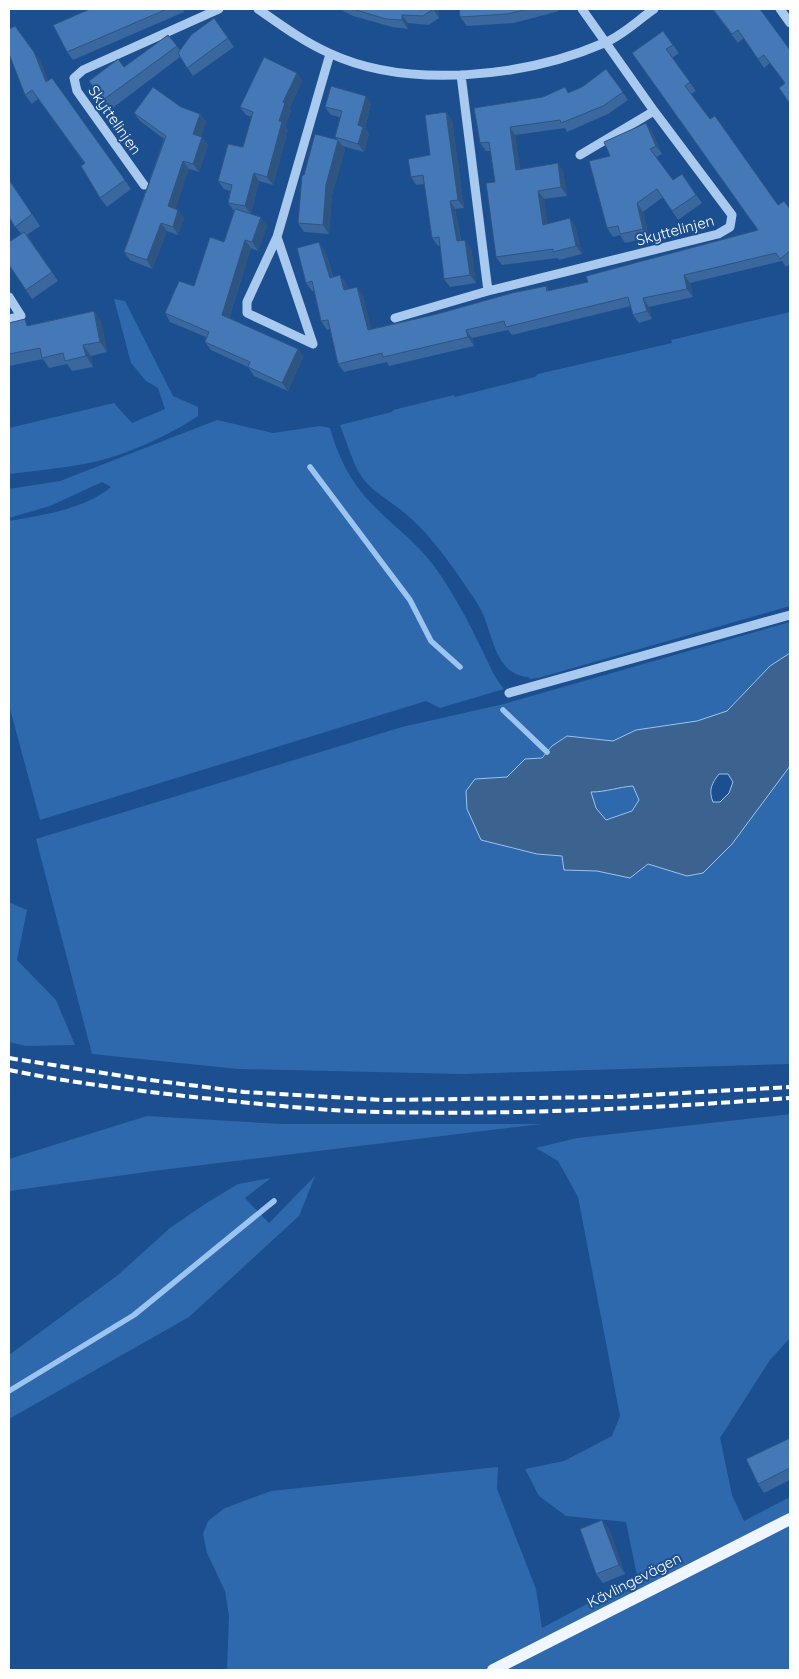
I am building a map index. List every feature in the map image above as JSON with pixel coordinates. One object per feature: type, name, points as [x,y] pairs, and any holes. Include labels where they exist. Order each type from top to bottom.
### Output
[{"type":"main road","name":"Kävlingevägen","points":[[493,1670],[790,1519]]},
{"type":"street","name":"Skyttelinjen","points":[[144,185],[77,91],[74,78],[83,70],[219,9]]},
{"type":"street","points":[[258,9],[284,28],[330,54],[371,66],[418,74],[461,75],[512,71],[558,60],[606,43],[654,9]]},
{"type":"street","name":"Skyttelinjen","points":[[395,318],[488,291],[718,234],[730,227],[732,215],[654,111],[582,9]]},
{"type":"street","points":[[780,9],[790,23]]},
{"type":"street","points":[[277,237],[313,344],[246,314],[247,302],[277,237],[330,54]]},
{"type":"street","points":[[461,75],[488,291]]},
{"type":"street","points":[[580,155],[654,111]]},
{"type":"street","points":[[9,297],[21,316],[9,319]]},
{"type":"street","points":[[510,692],[790,615]]},
{"type":"shaded area","points":[[114,299],[125,301],[173,396],[198,407],[198,416],[160,438],[116,456],[79,465],[9,474],[9,428],[114,403],[132,423],[165,409],[158,388],[146,381],[131,363]]},
{"type":"shaded area","points":[[790,312],[790,606],[538,678],[530,679],[516,674],[507,667],[495,648],[483,613],[477,603],[436,545],[417,524],[374,490],[363,478],[355,466],[340,425],[392,412],[393,410],[535,377],[538,374],[672,343],[671,340]]},
{"type":"shaded area","points":[[217,420],[273,433],[320,426],[330,428],[341,459],[364,496],[426,556],[441,576],[457,601],[494,674],[504,689],[440,708],[426,701],[40,820],[9,705],[9,521],[76,506],[101,495],[111,487],[102,482],[50,506],[9,518],[9,489],[60,481]]},
{"type":"shaded area","points":[[790,622],[790,653],[770,666],[727,711],[697,721],[636,730],[613,741],[567,736],[552,746],[542,758],[525,759],[507,777],[492,777],[509,848],[562,856],[564,870],[597,871],[630,878],[648,864],[687,876],[703,873],[732,844],[790,766],[790,1064],[463,1074],[238,1069],[92,1054],[36,839],[402,727],[504,704]]},
{"type":"shaded area","points":[[790,653],[790,766],[732,844],[703,873],[687,876],[648,864],[630,878],[597,871],[564,870],[562,856],[537,854],[481,840],[467,809],[466,791],[475,779],[507,777],[525,759],[542,758],[552,746],[567,736],[613,741],[636,730],[697,721],[727,711],[770,666]],"holes":[[[719,774],[728,774],[733,782],[729,793],[720,802],[713,802],[712,787],[714,780]],[[633,786],[639,800],[632,811],[606,820],[596,808],[591,792]]]},
{"type":"shaded area","points":[[634,786],[639,800],[632,811],[606,820],[594,808],[591,792]]},
{"type":"shaded area","points":[[9,902],[27,910],[17,960],[56,1000],[75,1045],[26,1046],[9,1042]]},
{"type":"shaded area","points":[[790,1114],[790,1338],[770,1360],[720,1438],[732,1495],[744,1521],[790,1497],[790,1670],[227,1670],[229,1616],[225,1591],[207,1553],[203,1534],[208,1521],[225,1508],[271,1491],[498,1467],[497,1489],[536,1589],[542,1628],[641,1575],[638,1573],[637,1575],[626,1522],[566,1516],[539,1496],[525,1469],[564,1461],[612,1436],[620,1416],[578,1197],[558,1161],[536,1148],[577,1138]]},
{"type":"shaded area","points":[[147,1116],[281,1124],[542,1124],[161,1170],[9,1191],[9,1159]]},
{"type":"shaded area","points":[[315,1176],[299,1216],[189,1317],[9,1419],[9,1355],[118,1275],[170,1228],[238,1184],[271,1178],[245,1198],[269,1223]]},
{"type":"building","points":[[90,9],[167,9],[67,52],[53,25]]},
{"type":"building","points":[[353,9],[433,9],[423,16],[402,15],[402,20],[386,19]]},
{"type":"building","points":[[459,9],[528,9],[507,14],[460,17]]},
{"type":"building","points":[[713,9],[760,9],[790,50],[790,104],[779,88],[785,83],[764,55],[758,59],[738,30],[732,34]]},
{"type":"building","points":[[214,18],[228,38],[187,68],[178,53],[191,35]]},
{"type":"building","points":[[15,26],[34,52],[46,82],[52,78],[125,180],[100,198],[81,166],[85,163],[32,90],[25,95],[9,54],[9,29]]},
{"type":"building","points":[[663,31],[673,45],[666,49],[690,82],[685,86],[710,119],[715,116],[778,205],[784,201],[790,209],[790,251],[780,259],[776,253],[684,275],[687,289],[643,298],[647,311],[633,315],[628,297],[506,327],[504,321],[466,330],[468,337],[383,357],[382,353],[338,364],[328,320],[321,321],[312,281],[306,283],[297,248],[319,242],[330,278],[340,275],[344,290],[357,287],[368,330],[437,314],[512,293],[546,286],[547,291],[588,282],[586,276],[758,230],[632,53]]},
{"type":"building","points":[[168,35],[177,46],[103,100],[89,81],[118,59],[124,67]]},
{"type":"building","points":[[264,57],[297,73],[283,102],[285,103],[279,121],[282,122],[267,177],[254,173],[245,206],[228,203],[232,185],[218,181],[228,144],[243,147],[253,112],[240,107]]},
{"type":"building","points":[[606,69],[623,92],[603,106],[561,123],[560,120],[510,127],[516,170],[558,163],[561,187],[538,191],[543,225],[570,218],[576,246],[553,252],[553,249],[496,257],[486,183],[495,182],[489,142],[480,143],[474,108],[543,97],[565,87],[568,93],[582,87]]},
{"type":"building","points":[[331,86],[366,96],[358,125],[363,127],[358,144],[335,137],[342,111],[325,107]]},
{"type":"building","points":[[153,87],[181,107],[200,114],[193,134],[202,137],[193,164],[183,161],[168,206],[178,210],[173,227],[161,223],[147,260],[124,252],[166,136],[134,113]]},
{"type":"building","points":[[446,112],[458,200],[450,201],[457,241],[465,240],[470,275],[444,279],[439,237],[432,238],[423,175],[411,177],[408,159],[430,155],[425,115]]},
{"type":"building","points":[[646,123],[656,146],[650,149],[673,180],[682,174],[696,195],[672,211],[657,189],[637,203],[643,229],[620,234],[618,226],[607,228],[589,161],[610,156],[604,142]]},
{"type":"building","points":[[315,134],[338,140],[326,185],[323,225],[298,223],[302,175],[304,175]]},
{"type":"building","points":[[9,180],[32,214],[15,227],[9,217]]},
{"type":"building","points":[[235,209],[261,217],[252,242],[245,240],[222,315],[298,349],[282,383],[248,367],[250,362],[205,342],[209,332],[165,313],[179,281],[194,286],[210,237],[224,242]]},
{"type":"building","points":[[24,232],[52,272],[26,290],[9,265],[9,242]]},
{"type":"building","points":[[94,311],[100,342],[83,345],[86,356],[65,361],[63,353],[42,358],[40,348],[9,354],[9,323],[25,319],[27,326]]},
{"type":"building","points":[[790,1438],[790,1468],[758,1484],[746,1459]]},
{"type":"building","points":[[602,1520],[619,1565],[596,1574],[580,1529]]},
{"type":"waterway","points":[[310,467],[410,600],[431,641],[460,667]]},
{"type":"waterway","points":[[503,710],[547,752]]},
{"type":"waterway","points":[[9,1391],[134,1315],[274,1201]]},
{"type":"railway","points":[[9,1058],[135,1078],[244,1092],[382,1100],[611,1097],[790,1087]]},
{"type":"railway","points":[[9,1070],[74,1082],[184,1096],[360,1111],[436,1113],[537,1112],[638,1108],[790,1098]]}]
